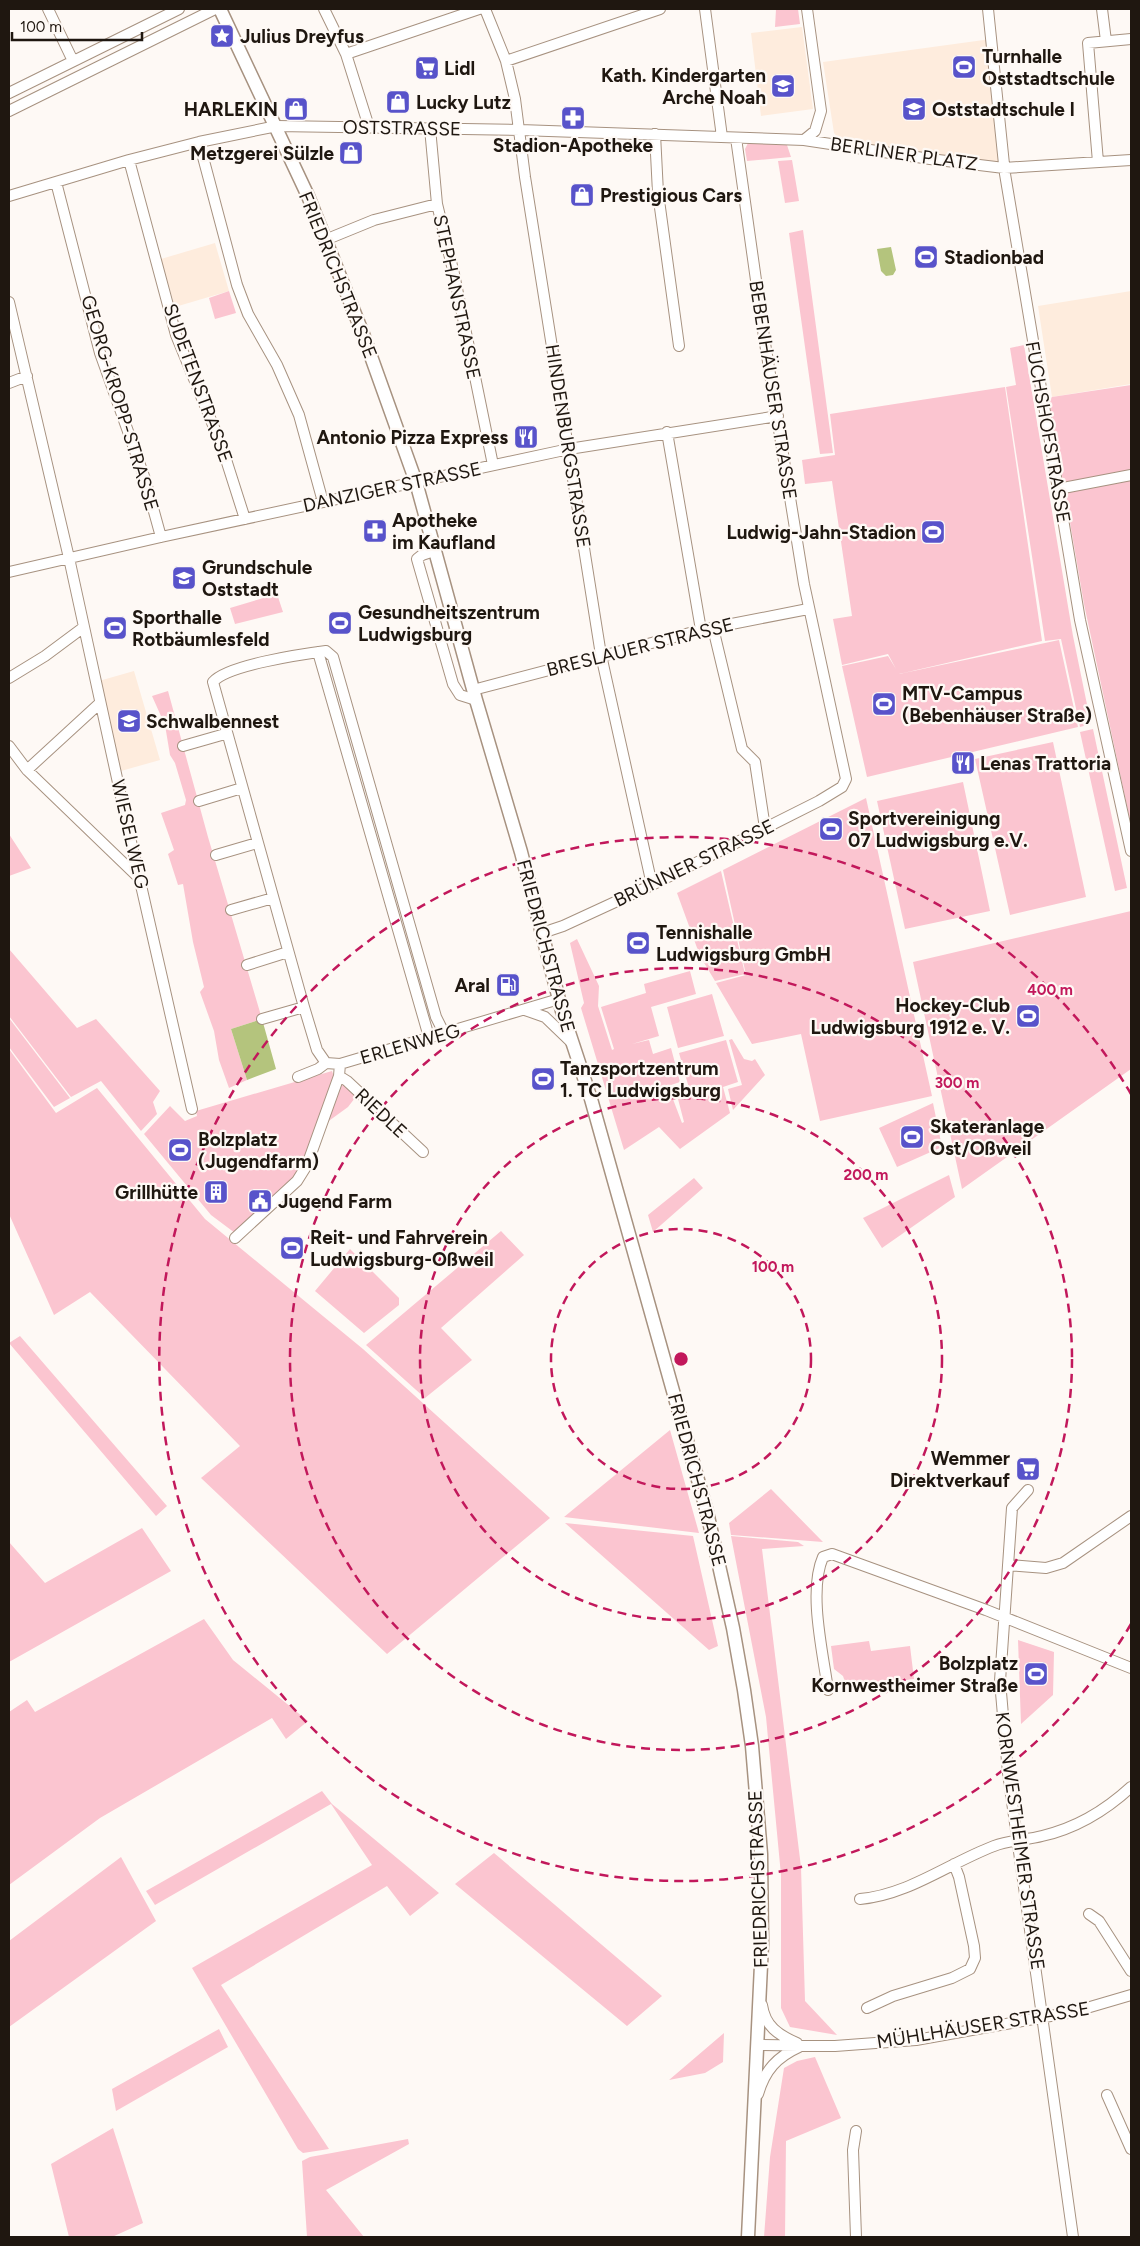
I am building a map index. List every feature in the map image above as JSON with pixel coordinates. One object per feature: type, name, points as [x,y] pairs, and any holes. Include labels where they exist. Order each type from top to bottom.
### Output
[{"type":"main road","name":"FRIEDRICHSTRASSE","points":[[220,9],[277,126],[325,240],[363,334],[416,482],[434,551],[521,852],[559,999],[596,1116],[689,1442],[733,1628],[752,1746],[758,1809],[762,1896],[761,1995],[748,2237]]},
{"type":"street","points":[[48,9],[73,61]]},
{"type":"street","points":[[9,93],[179,9]]},
{"type":"street","points":[[9,111],[215,9]]},
{"type":"street","points":[[324,9],[346,54],[369,128]]},
{"type":"street","points":[[346,54],[479,9]]},
{"type":"street","name":"HINDENBURGSTRASSE","points":[[485,9],[506,61],[520,130],[525,177],[601,655],[652,885]]},
{"type":"street","points":[[506,61],[660,9]]},
{"type":"street","points":[[705,9],[722,137]]},
{"type":"street","points":[[804,140],[815,131],[820,112],[807,9]]},
{"type":"street","name":"FUCHSHOFSTRASSE","points":[[988,9],[1004,168],[1080,620],[1131,850]]},
{"type":"street","points":[[1102,9],[1106,41]]},
{"type":"street","points":[[1098,162],[1088,43],[1131,39]]},
{"type":"street","name":"OSTSTRASSE","points":[[9,196],[129,160],[199,142],[277,126],[520,130],[804,140]]},
{"type":"street","name":"STEPHANSTRASSE","points":[[430,128],[437,204],[454,274],[492,465]]},
{"type":"street","points":[[655,134],[658,193],[679,346]]},
{"type":"street","name":"BEBENHÄUSER STRASSE","points":[[736,138],[764,337],[808,609],[846,779],[842,787]]},
{"type":"street","name":"BERLINER PLATZ","points":[[804,140],[1004,168]]},
{"type":"street","points":[[199,142],[237,285],[248,314],[277,366],[299,415],[323,502]]},
{"type":"street","name":"SUDETENSTRASSE","points":[[129,160],[176,335],[222,447],[245,520]]},
{"type":"street","points":[[1004,168],[1131,160]]},
{"type":"street","name":"GEORG-KROPP-STRASSE","points":[[56,182],[100,353],[145,479],[161,537]]},
{"type":"street","points":[[325,240],[374,220],[437,204]]},
{"type":"street","name":"WIESELWEG","points":[[9,302],[69,558],[192,1109]]},
{"type":"street","points":[[9,383],[27,376]]},
{"type":"street","name":"DANZIGER STRASSE","points":[[9,572],[161,537],[569,449],[667,432],[778,416]]},
{"type":"street","points":[[667,432],[701,630]]},
{"type":"street","points":[[1058,489],[1131,474]]},
{"type":"street","points":[[434,551],[417,559],[453,684],[460,695],[475,695]]},
{"type":"street","name":"BRESLAUER STRASSE","points":[[475,695],[601,655],[701,630],[808,609]]},
{"type":"street","points":[[9,678],[45,656],[84,627]]},
{"type":"street","points":[[712,628],[742,749],[755,762],[765,828]]},
{"type":"street","points":[[298,1077],[318,1070],[326,1063],[317,1050],[304,1007],[212,682],[215,679],[269,660],[326,651],[333,657],[436,1017],[444,1033]]},
{"type":"street","points":[[318,652],[388,902],[429,1038]]},
{"type":"street","points":[[27,770],[100,703]]},
{"type":"street","points":[[183,746],[226,734]]},
{"type":"street","points":[[345,748],[358,745]]},
{"type":"street","points":[[9,746],[27,770],[140,878]]},
{"type":"street","name":"BRÜNNER STRASSE","points":[[542,933],[563,926],[652,885],[842,787]]},
{"type":"street","points":[[199,801],[242,788]]},
{"type":"street","points":[[216,855],[257,843]]},
{"type":"street","points":[[230,910],[273,898]]},
{"type":"street","points":[[388,902],[402,899]]},
{"type":"street","points":[[247,965],[288,952]]},
{"type":"street","name":"ERLENWEG","points":[[326,1063],[340,1064],[559,999]]},
{"type":"street","points":[[262,1019],[304,1007]]},
{"type":"street","points":[[525,1010],[545,1017],[572,1043]]},
{"type":"street","name":"RIEDLE","points":[[235,1238],[297,1181],[307,1165],[338,1076],[340,1064]]},
{"type":"street","name":"RIEDLE","points":[[338,1076],[347,1081],[423,1152]]},
{"type":"street","name":"KORNWESTHEIMER STRASSE","points":[[1028,1490],[1012,1508],[1000,1681],[1019,1841],[1073,2237]]},
{"type":"street","points":[[1008,1565],[1046,1568],[1063,1563],[1131,1516]]},
{"type":"street","points":[[828,1690],[817,1596],[819,1565],[823,1557],[827,1555],[838,1555],[1004,1617],[1131,1668]]},
{"type":"street","points":[[860,1899],[892,1894],[998,1844],[1052,1834],[1096,1815],[1131,1786]]},
{"type":"street","points":[[867,2008],[893,1996],[952,1978],[970,1969],[975,1958],[974,1946],[959,1878],[954,1864]]},
{"type":"street","points":[[1089,1914],[1099,1921],[1131,1971]]},
{"type":"street","name":"MÜHLHÄUSER STRASSE","points":[[761,1995],[763,2012],[771,2027],[781,2036],[803,2045]]},
{"type":"street","name":"MÜHLHÄUSER STRASSE","points":[[757,2045],[835,2046],[916,2040],[1089,2009],[1131,1995]]},
{"type":"street","name":"FRIEDRICHSTRASSE","points":[[754,2104],[760,2084],[771,2065],[780,2057],[803,2045]]},
{"type":"street","points":[[1107,2095],[1131,2149]]},
{"type":"street","points":[[856,2131],[853,2150],[856,2237]]},
{"type":"shaded area","points":[[776,9],[798,9],[800,24],[775,27]]},
{"type":"shaded area","name":"Kath. Kindergarten Arche Noah","points":[[802,27],[813,109],[761,116],[751,33]]},
{"type":"shaded area","name":"Oststadtschule I","points":[[991,39],[1004,168],[840,140],[834,133],[823,62]]},
{"type":"shaded area","points":[[748,143],[787,145],[791,157],[747,161],[745,149]]},
{"type":"shaded area","points":[[792,160],[799,201],[785,203],[778,161]]},
{"type":"shaded area","points":[[803,230],[833,453],[820,454],[789,233]]},
{"type":"shaded area","points":[[215,243],[229,291],[175,307],[161,259]]},
{"type":"shaded area","points":[[891,247],[896,270],[893,275],[886,276],[881,271],[877,249]]},
{"type":"shaded area","points":[[229,291],[236,313],[215,319],[209,298]]},
{"type":"shaded area","points":[[1131,291],[1131,384],[1052,397],[1038,306]]},
{"type":"shaded area","points":[[1024,345],[1073,636],[1091,724],[1080,727],[1061,639],[1045,641],[1006,387],[1016,385],[1010,348]]},
{"type":"shaded area","points":[[1131,385],[1131,825],[1084,604],[1049,400],[1052,397]]},
{"type":"shaded area","name":"Ludwig-Jahn-Stadion","points":[[1005,387],[1042,641],[899,674],[1059,640],[1078,727],[867,777],[842,666],[888,656],[896,669],[888,654],[842,665],[833,619],[852,616],[832,481],[805,484],[802,460],[835,455],[830,414]]},
{"type":"shaded area","points":[[277,594],[283,612],[235,624],[230,608]]},
{"type":"shaded area","name":"Schwalbennest","points":[[134,671],[160,760],[121,771],[99,681]]},
{"type":"shaded area","points":[[168,691],[208,837],[262,1019],[231,1029],[247,1080],[229,1088],[219,1060],[214,1031],[200,992],[204,987],[193,942],[183,884],[178,885],[168,854],[174,850],[161,813],[185,805],[186,800],[175,763],[170,755],[165,725],[152,696]]},
{"type":"shaded area","points":[[1093,729],[1127,888],[1115,891],[1080,732]]},
{"type":"shaded area","points":[[1053,742],[1086,897],[1010,915],[975,759]]},
{"type":"shaded area","points":[[963,782],[990,911],[905,929],[877,801]]},
{"type":"shaded area","points":[[866,798],[932,1096],[820,1121],[801,1034],[752,1044],[716,983],[746,975],[723,870]]},
{"type":"shaded area","points":[[9,834],[31,868],[9,876]]},
{"type":"shaded area","points":[[721,871],[745,974],[715,981],[700,956],[677,893]]},
{"type":"shaded area","name":"Hockey-Club Ludwigsburg 1912 e. V.","points":[[1131,911],[1131,1069],[962,1189],[913,962]]},
{"type":"shaded area","points":[[577,939],[599,986],[598,1006],[612,1050],[614,1049],[601,1007],[646,993],[644,984],[690,971],[696,994],[651,1007],[659,1036],[632,1044],[649,1040],[653,1054],[671,1048],[680,1082],[668,1086],[682,1123],[684,1122],[678,1099],[691,1095],[679,1053],[726,1040],[738,1082],[723,1087],[730,1113],[680,1149],[659,1127],[624,1150],[581,1008],[584,1003],[570,943]]},
{"type":"shaded area","points":[[9,949],[77,1028],[96,1019],[160,1091],[153,1102],[157,1114],[141,1131],[101,1081],[71,1097],[9,1016]]},
{"type":"shaded area","points":[[712,994],[724,1036],[678,1048],[667,1007]]},
{"type":"shaded area","points":[[9,1018],[70,1098],[54,1107],[9,1047]]},
{"type":"shaded area","points":[[262,1019],[276,1069],[247,1080],[231,1029]]},
{"type":"shaded area","points":[[732,1039],[744,1059],[752,1061],[755,1059],[765,1075],[733,1110],[728,1089],[742,1085],[729,1040]]},
{"type":"shaded area","points":[[9,1049],[56,1113],[97,1088],[205,1219],[363,1349],[550,1518],[387,1654],[201,1478],[240,1446],[90,1292],[54,1315],[9,1214]]},
{"type":"shaded area","points":[[332,1071],[335,1080],[310,1146],[290,1185],[235,1233],[211,1215],[144,1134],[170,1106],[185,1121],[197,1116],[196,1111]]},
{"type":"shaded area","points":[[347,1084],[358,1094],[348,1107],[326,1123],[339,1086]]},
{"type":"shaded area","name":"Skateranlage Ost/Oßweil","points":[[933,1103],[942,1147],[897,1167],[879,1128]]},
{"type":"shaded area","points":[[949,1175],[955,1197],[882,1248],[863,1218]]},
{"type":"shaded area","points":[[694,1178],[703,1188],[653,1232],[648,1215]]},
{"type":"shaded area","points":[[501,1231],[524,1255],[441,1328],[472,1360],[425,1398],[366,1345]]},
{"type":"shaded area","points":[[350,1249],[399,1298],[399,1305],[364,1333],[315,1291]]},
{"type":"shaded area","points":[[20,1336],[167,1506],[156,1516],[9,1343]]},
{"type":"shaded area","points":[[670,1430],[699,1533],[564,1517]]},
{"type":"shaded area","points":[[771,1489],[823,1542],[731,1535],[729,1523]]},
{"type":"shaded area","points":[[565,1523],[693,1536],[718,1646],[709,1650]]},
{"type":"shaded area","points":[[142,1528],[171,1571],[9,1662],[9,1542],[45,1583]]},
{"type":"shaded area","points":[[731,1536],[798,1542],[804,1546],[762,1549],[801,1867],[805,2001],[837,2035],[790,2027],[781,2008],[781,1875],[766,1717]]},
{"type":"shaded area","points":[[204,1619],[233,1660],[308,1721],[286,1739],[272,1718],[100,1818],[9,1885],[9,1712],[27,1700],[35,1712]]},
{"type":"shaded area","name":"Bolzplatz Kornwestheimer Straße","points":[[1018,1640],[1054,1652],[1053,1695],[1021,1724]]},
{"type":"shaded area","points":[[869,1641],[871,1651],[910,1646],[914,1679],[847,1688],[843,1676],[834,1669],[831,1646]]},
{"type":"shaded area","points":[[322,1791],[332,1804],[439,1893],[410,1916],[387,1886],[221,1985],[329,2149],[303,2153],[298,2149],[192,1968],[372,1865],[331,1804],[155,1905],[146,1891]]},
{"type":"shaded area","points":[[494,1853],[662,1996],[627,2026],[455,1884]]},
{"type":"shaded area","points":[[121,1857],[156,1921],[9,2027],[9,1941]]},
{"type":"shaded area","points":[[219,2029],[228,2047],[116,2111],[112,2089]]},
{"type":"shaded area","points":[[724,2033],[723,2062],[705,2073],[669,2080]]},
{"type":"shaded area","points":[[815,2057],[841,2118],[786,2141],[785,2237],[764,2237],[770,2157],[784,2068],[797,2061]]},
{"type":"shaded area","points":[[113,2128],[143,2223],[112,2237],[69,2237],[51,2164]]},
{"type":"shaded area","points":[[408,2139],[409,2144],[326,2190],[364,2237],[307,2237],[302,2161],[310,2157]]},
{"type":"place","name":"Julius Dreyfus","points":[[222,36]]},
{"type":"place","name":"Turnhalle Oststadtschule","points":[[964,67]]},
{"type":"place","name":"Lidl","points":[[427,68]]},
{"type":"place","name":"Kath. Kindergarten Arche Noah","points":[[783,86]]},
{"type":"place","name":"Lucky Lutz","points":[[398,102]]},
{"type":"place","name":"HARLEKIN","points":[[296,109]]},
{"type":"place","name":"Oststadtschule I","points":[[914,109]]},
{"type":"place","name":"Stadion-Apotheke","points":[[573,118]]},
{"type":"place","name":"Metzgerei Sülzle","points":[[351,153]]},
{"type":"place","name":"Prestigious Cars","points":[[582,195]]},
{"type":"place","name":"Stadionbad","points":[[926,257]]},
{"type":"place","name":"Antonio Pizza Express","points":[[526,437]]},
{"type":"place","name":"Apotheke im Kaufland","points":[[375,531]]},
{"type":"place","name":"Ludwig-Jahn-Stadion","points":[[933,532]]},
{"type":"place","name":"Grundschule Oststadt","points":[[184,578]]},
{"type":"place","name":"Gesundheitszentrum Ludwigsburg","points":[[340,623]]},
{"type":"place","name":"Sporthalle Rotbäumlesfeld","points":[[115,628]]},
{"type":"place","name":"MTV-Campus (Bebenhäuser Straße)","points":[[884,704]]},
{"type":"place","name":"Schwalbennest","points":[[129,721]]},
{"type":"place","name":"Lenas Trattoria","points":[[963,763]]},
{"type":"place","name":"Sportvereinigung 07 Ludwigsburg e.V.","points":[[831,829]]},
{"type":"place","name":"Tennishalle Ludwigsburg GmbH","points":[[638,943]]},
{"type":"place","name":"Aral","points":[[508,985]]},
{"type":"place","name":"Hockey-Club Ludwigsburg 1912 e. V.","points":[[1028,1016]]},
{"type":"place","name":"Tanzsportzentrum 1. TC Ludwigsburg","points":[[543,1079]]},
{"type":"place","name":"Skateranlage Ost/Oßweil","points":[[912,1137]]},
{"type":"place","name":"Bolzplatz (Jugendfarm)","points":[[180,1150]]},
{"type":"place","name":"Grillhütte","points":[[216,1192]]},
{"type":"place","name":"Jugend Farm","points":[[260,1201]]},
{"type":"place","name":"Reit- und Fahrverein Ludwigsburg-Oßweil","points":[[292,1248]]},
{"type":"place","name":"Wemmer Direktverkauf","points":[[1028,1469]]},
{"type":"place","name":"Bolzplatz Kornwestheimer Straße","points":[[1036,1674]]}]
